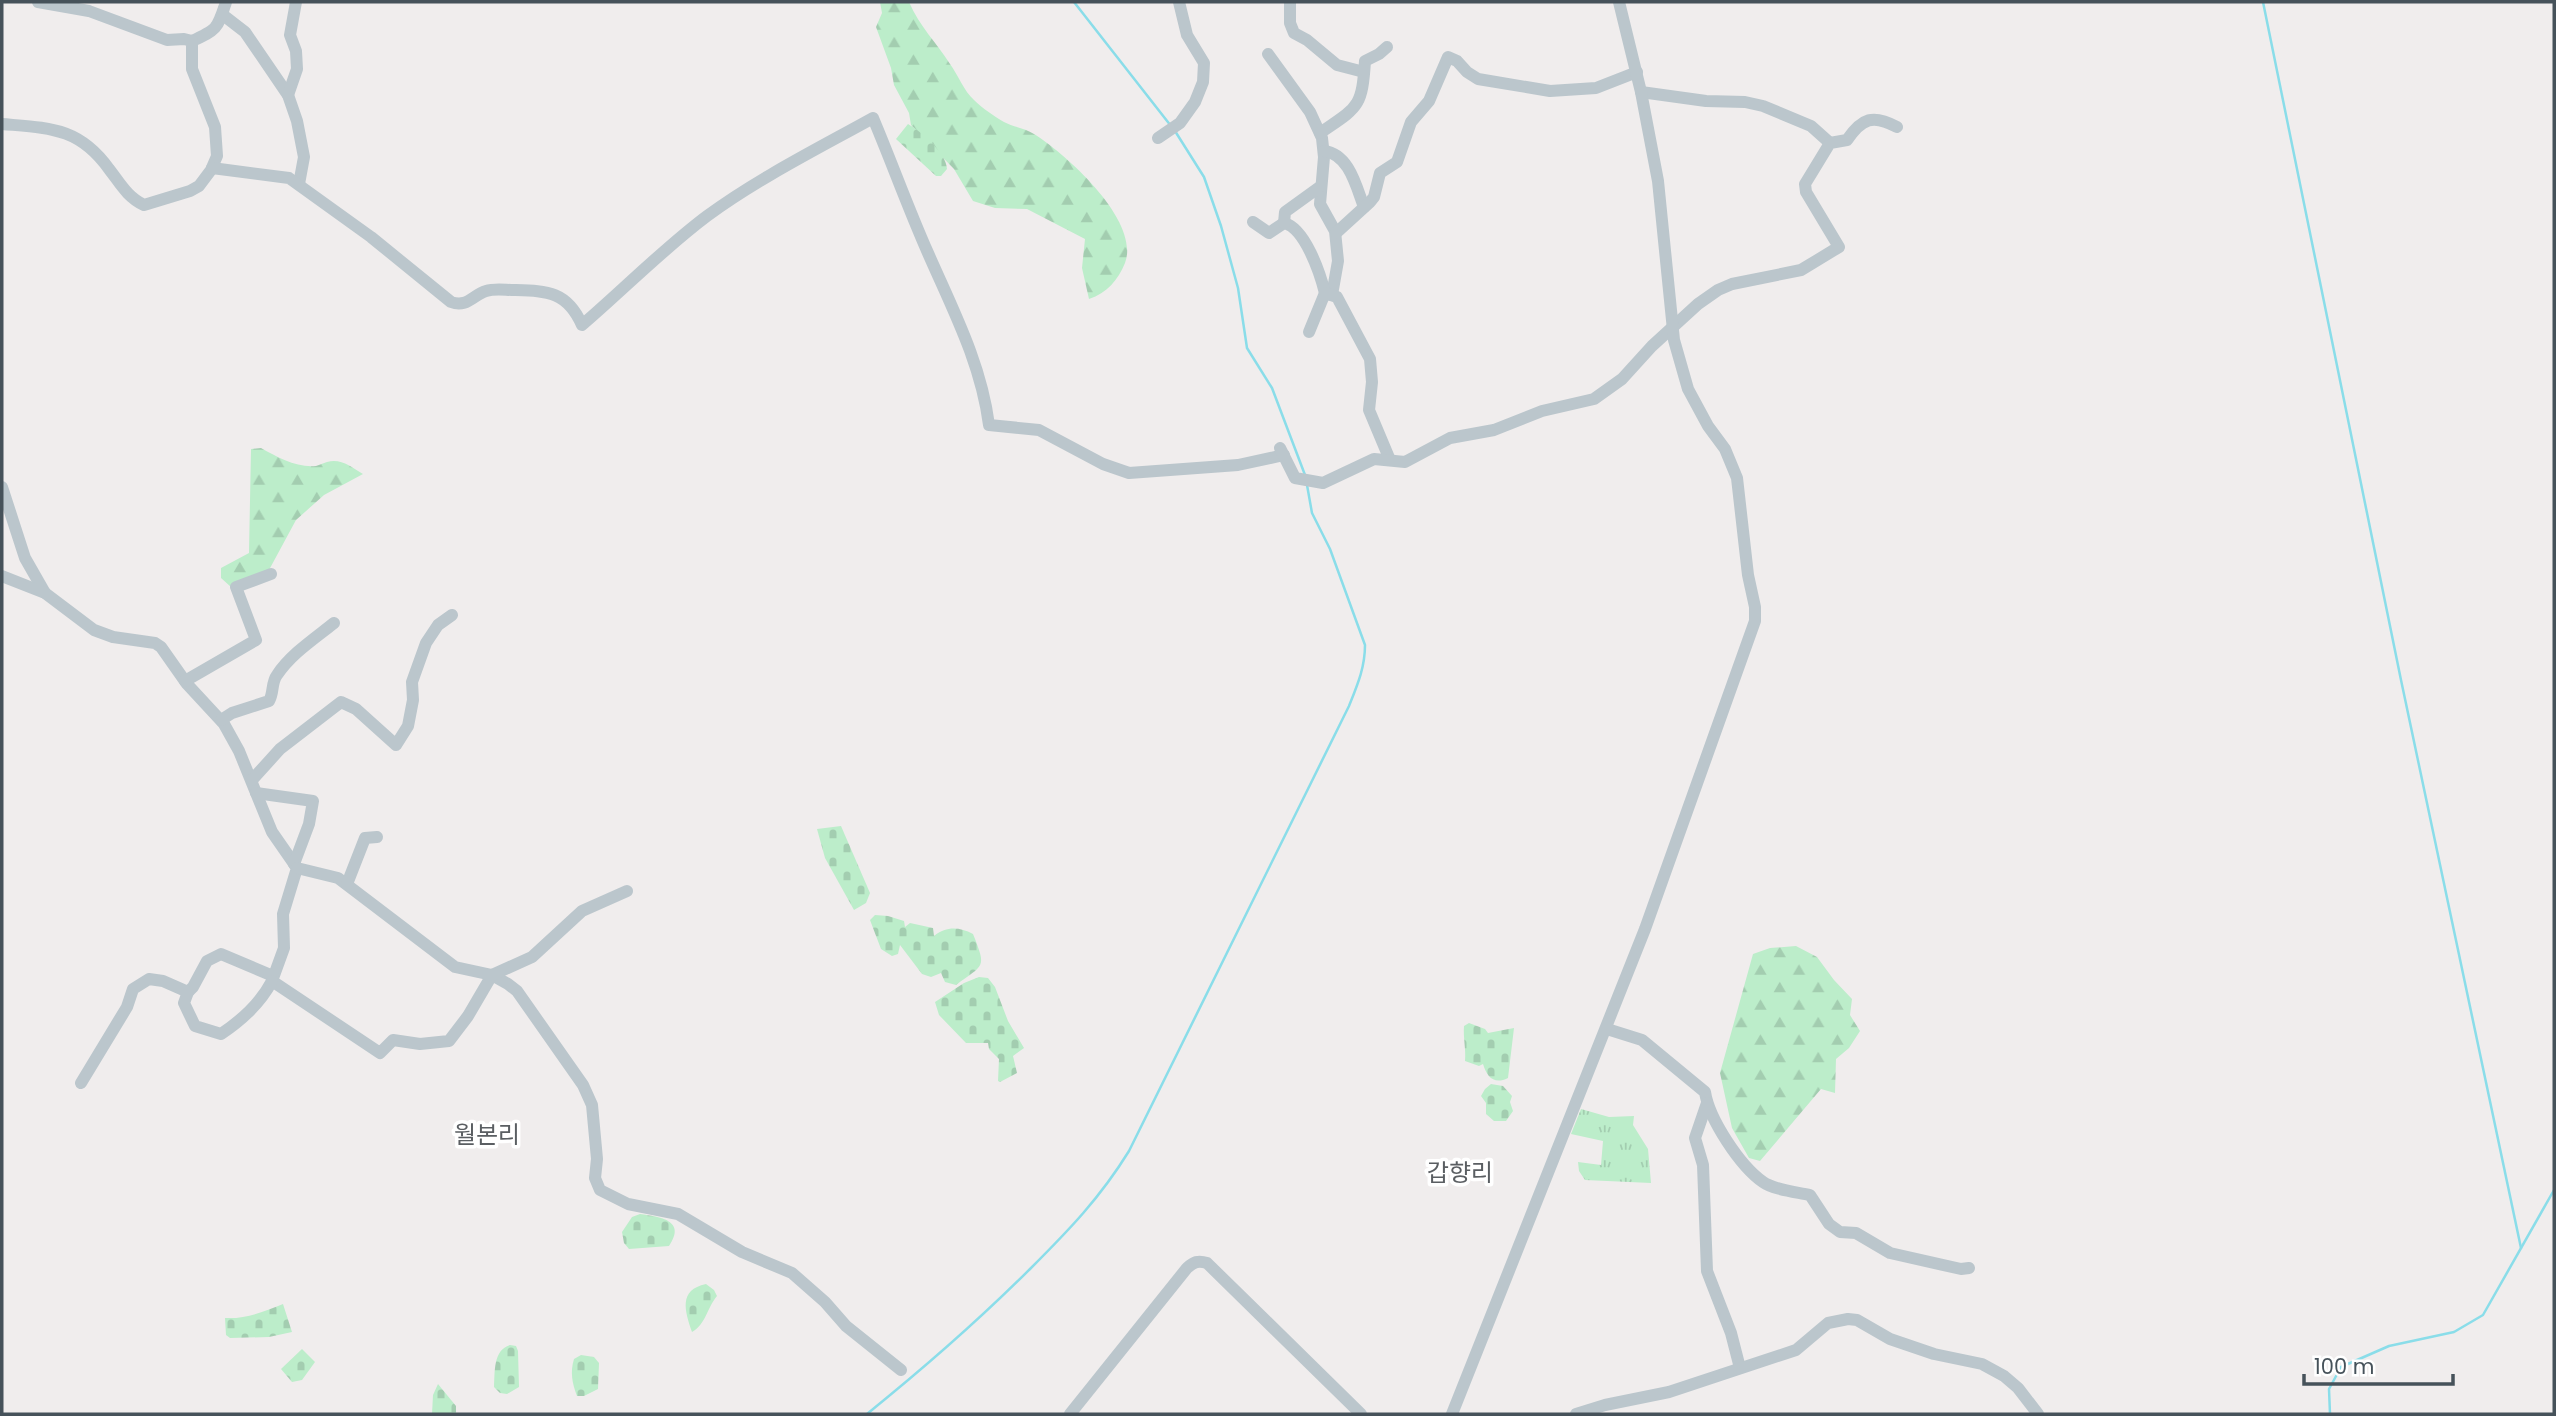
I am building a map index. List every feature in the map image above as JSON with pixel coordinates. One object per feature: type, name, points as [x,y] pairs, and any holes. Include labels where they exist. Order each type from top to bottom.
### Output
[{"type":"street","points":[[38,2],[89,11],[167,40],[184,38],[192,41],[214,30],[224,8],[245,32],[288,95],[297,121],[304,157],[299,184]]},
{"type":"street","points":[[288,95],[297,69],[296,51],[290,35],[296,2]]},
{"type":"street","points":[[1161,135],[1180,123],[1195,102],[1205,70],[1201,57],[1185,29],[1179,2]]},
{"type":"street","points":[[1290,2],[1290,23],[1294,33],[1307,40],[1337,65],[1364,72]]},
{"type":"street","points":[[1452,1414],[1607,1029],[1755,621],[1737,478],[1725,449],[1707,426],[1688,389],[1671,331],[1661,203],[1637,72],[1619,2]]},
{"type":"street","points":[[2,124],[51,128],[79,139],[96,152],[129,196],[144,205],[190,191],[206,178],[217,156],[215,127],[192,69],[192,41]]},
{"type":"street","points":[[1320,134],[1349,113],[1359,102],[1363,92],[1365,61],[1387,47]]},
{"type":"street","points":[[1268,54],[1303,101],[1320,134],[1324,151],[1321,207],[1336,233],[1338,271],[1309,332]]},
{"type":"street","points":[[1336,233],[1374,197],[1380,173],[1397,162],[1411,122],[1429,101],[1448,57],[1478,79],[1550,91],[1596,88],[1637,72]]},
{"type":"street","points":[[1641,92],[1706,101],[1754,103],[1811,126],[1830,143]]},
{"type":"street","points":[[212,168],[281,176],[299,184],[372,237],[451,302],[465,303],[495,289],[543,290],[570,305],[582,325],[695,225],[717,209],[757,182],[873,118],[927,251],[969,344],[986,404],[989,425],[1040,430],[1103,464],[1129,472],[1237,465],[1282,451],[1293,475],[1299,480],[1315,483],[1331,480],[1374,459],[1405,462],[1450,438],[1494,429],[1542,411],[1594,399],[1622,379],[1698,304],[1725,286],[1801,270],[1839,247],[1805,188],[1830,143]]},
{"type":"street","points":[[1830,143],[1847,140],[1858,125],[1865,121],[1884,120],[1897,127]]},
{"type":"street","points":[[1324,151],[1337,153],[1343,160],[1364,207]]},
{"type":"street","points":[[1253,222],[1269,233],[1284,222],[1285,212],[1321,186]]},
{"type":"street","points":[[1284,222],[1291,226],[1306,244],[1328,294],[1337,297],[1366,349],[1372,371],[1369,410],[1390,460]]},
{"type":"street","points":[[2,488],[25,558],[45,593]]},
{"type":"street","points":[[185,681],[256,640],[236,587],[271,574]]},
{"type":"street","points":[[2,576],[45,593],[94,630],[113,637],[155,643],[161,647],[185,681],[221,720],[239,751],[272,832],[296,866],[328,874],[347,884],[461,971],[492,975],[517,991],[583,1085],[592,1105],[597,1159],[595,1178],[600,1190],[628,1204],[678,1214],[742,1252],[792,1273],[825,1302],[846,1326],[901,1370]]},
{"type":"street","points":[[254,787],[280,749],[341,702],[356,709],[396,745],[408,726],[413,696],[412,682],[426,643],[438,625],[452,615]]},
{"type":"street","points":[[221,720],[232,713],[269,701],[275,677],[296,652],[334,623]]},
{"type":"street","points":[[254,787],[313,801],[283,914],[284,948],[273,978],[264,997],[240,1021],[221,1034],[195,1026],[184,1003],[207,961],[221,954],[273,978],[380,1053],[393,1040],[420,1044],[449,1041],[468,1016],[492,975],[531,957],[582,911],[627,891]]},
{"type":"street","points":[[347,884],[365,838],[377,837]]},
{"type":"street","points":[[81,1083],[127,1007],[133,989],[149,979],[163,981],[188,992]]},
{"type":"street","points":[[1607,1029],[1642,1040],[1705,1092],[1707,1103],[1721,1132],[1737,1155],[1764,1183],[1810,1195],[1829,1224],[1840,1233],[1856,1233],[1890,1253],[1961,1269],[1969,1268]]},
{"type":"street","points":[[1707,1103],[1695,1138],[1703,1166],[1707,1271],[1731,1333],[1740,1368]]},
{"type":"street","points":[[1070,1414],[1187,1268],[1194,1262],[1202,1261],[1361,1414]]},
{"type":"street","points":[[1576,1414],[1669,1392],[1796,1350],[1828,1323],[1848,1319],[1857,1320],[1890,1339],[1934,1354],[1982,1364],[2004,1376],[2018,1388],[2038,1414]]},
{"type":"green space","points":[[880,2],[909,2],[923,27],[974,100],[1004,122],[1030,132],[1048,144],[1098,190],[1122,228],[1127,246],[1125,263],[1106,289],[1089,299],[1082,268],[1085,239],[1027,209],[995,208],[973,201],[954,169],[911,125],[909,113],[894,85],[891,68],[876,27],[882,13]]},
{"type":"green space","points":[[908,124],[926,138],[942,156],[947,169],[941,176],[936,176],[896,139]]},
{"type":"green space","points":[[261,448],[294,464],[316,466],[337,461],[363,474],[324,495],[296,520],[269,570],[231,587],[221,578],[221,568],[249,553],[251,449]]},
{"type":"green space","points":[[841,826],[870,893],[866,903],[854,910],[825,858],[817,829]]},
{"type":"green space","points":[[875,915],[904,921],[905,927],[910,923],[933,928],[934,936],[944,930],[953,929],[973,934],[980,954],[980,965],[956,985],[945,982],[941,973],[931,977],[922,974],[900,945],[898,954],[892,956],[881,949],[870,920]]},
{"type":"green space","points":[[1796,946],[1817,957],[1852,999],[1850,1015],[1860,1031],[1849,1048],[1836,1059],[1835,1093],[1821,1089],[1760,1161],[1749,1158],[1732,1128],[1720,1073],[1753,954],[1770,948]]},
{"type":"green space","points":[[979,977],[988,978],[995,987],[1008,1021],[1024,1048],[1013,1056],[1017,1073],[1000,1082],[999,1059],[989,1049],[988,1043],[966,1043],[939,1015],[935,1002],[964,983]]},
{"type":"green space","points":[[1469,1023],[1485,1029],[1488,1033],[1514,1028],[1508,1078],[1495,1080],[1489,1076],[1483,1064],[1479,1066],[1465,1061],[1464,1026]]},
{"type":"green space","points":[[1491,1084],[1503,1086],[1512,1096],[1510,1102],[1513,1111],[1506,1121],[1494,1121],[1486,1114],[1486,1103],[1481,1096]]},
{"type":"green space","points":[[1581,1109],[1609,1117],[1634,1116],[1633,1125],[1648,1149],[1651,1183],[1585,1180],[1579,1171],[1578,1162],[1601,1165],[1603,1141],[1571,1134]]},
{"type":"green space","points":[[640,1214],[669,1221],[673,1225],[674,1237],[669,1246],[629,1249],[624,1243],[622,1232],[632,1217]]},
{"type":"green space","points":[[706,1284],[717,1296],[700,1325],[692,1332],[686,1309],[687,1296],[697,1287]]},
{"type":"green space","points":[[283,1304],[292,1332],[269,1337],[230,1338],[226,1335],[225,1318],[247,1316]]},
{"type":"green space","points":[[510,1345],[516,1346],[518,1351],[519,1387],[507,1394],[500,1393],[494,1387],[496,1362],[500,1352]]},
{"type":"green space","points":[[302,1349],[315,1362],[302,1380],[292,1382],[281,1369]]},
{"type":"green space","points":[[581,1355],[594,1357],[599,1363],[598,1389],[584,1396],[577,1396],[572,1368],[574,1359]]},
{"type":"green space","points":[[438,1384],[456,1406],[456,1414],[432,1414],[433,1395]]},
{"type":"waterway","points":[[1074,2],[1171,126]]},
{"type":"waterway","points":[[2263,2],[2401,680],[2521,1248]]},
{"type":"waterway","points":[[1175,131],[1204,177],[1238,288],[1247,348],[1272,388],[1305,475]]},
{"type":"waterway","points":[[867,1414],[950,1344],[1044,1255],[1095,1199],[1118,1168],[1129,1151],[1349,706],[1362,669],[1365,645],[1330,549],[1312,513],[1307,485]]},
{"type":"waterway","points":[[2330,1414],[2329,1389],[2341,1367],[2389,1346],[2454,1332],[2483,1315],[2554,1190]]},
{"type":"district","name":"월본리","points":[[487,1135]]},
{"type":"district","name":"갑향리","points":[[1460,1173]]}]
